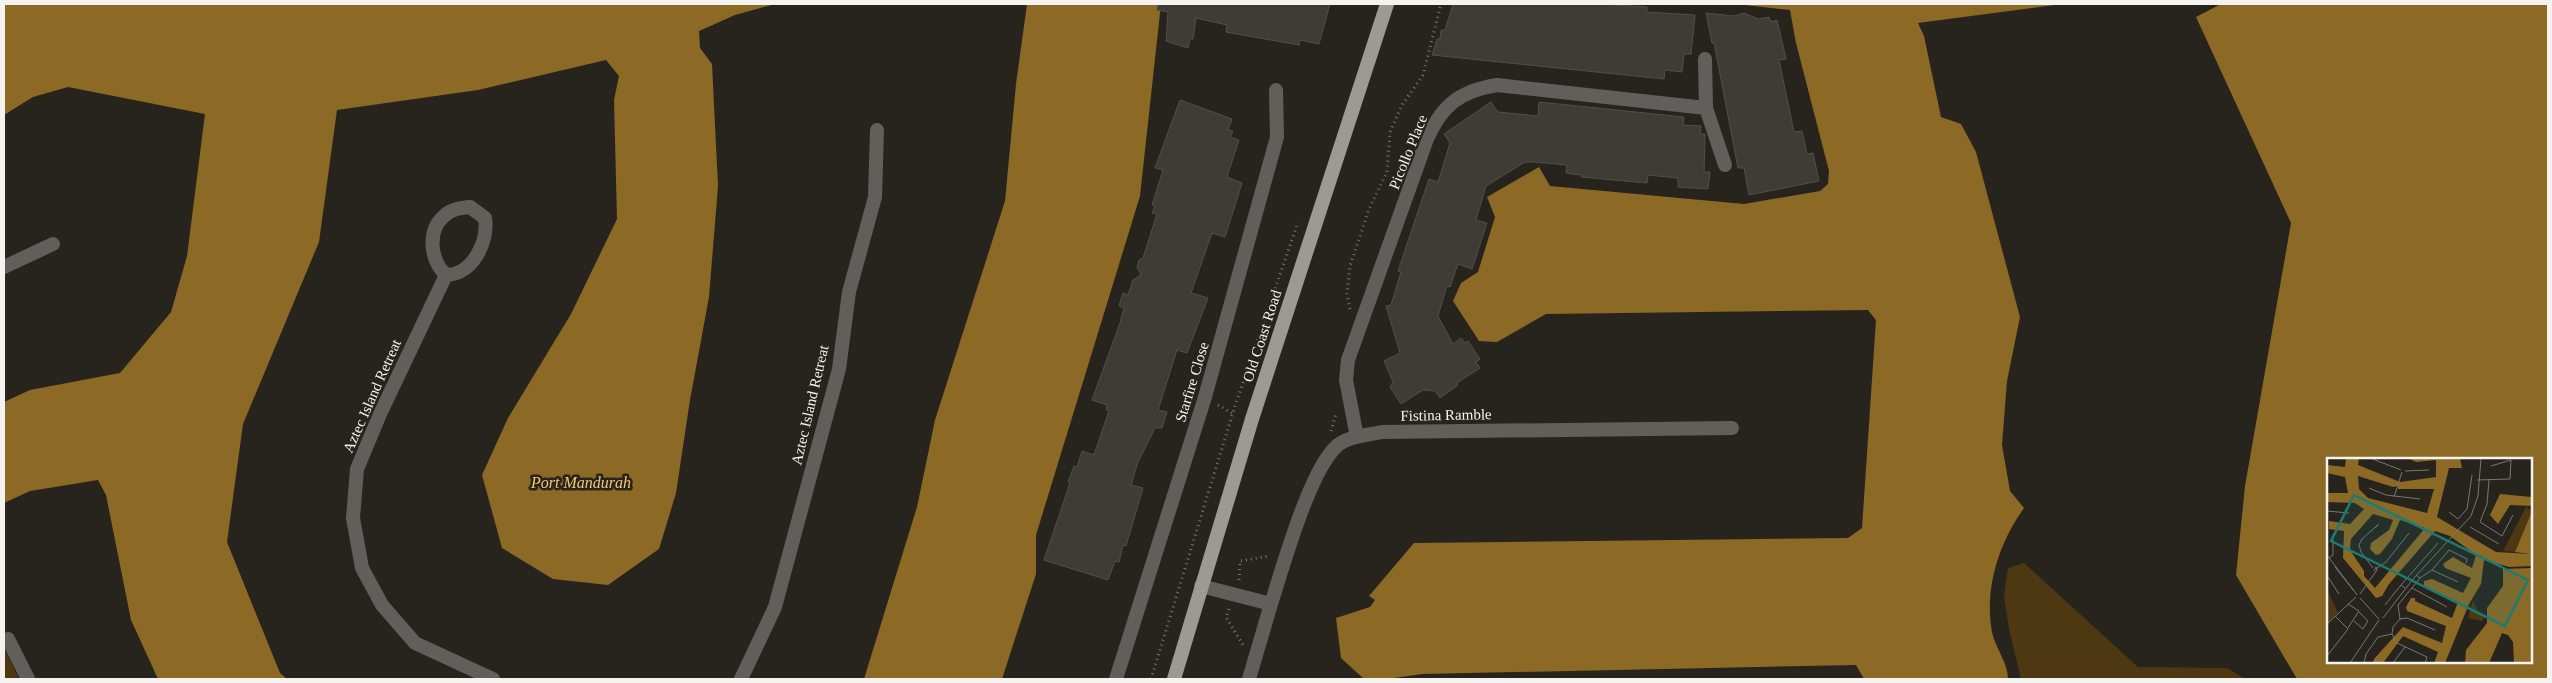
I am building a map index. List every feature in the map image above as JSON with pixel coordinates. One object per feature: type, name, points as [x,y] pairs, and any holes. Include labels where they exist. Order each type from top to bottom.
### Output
[{"type":"main road","name":"Old Coast Road","points":[[1174,679],[1201,586],[1387,4]]},
{"type":"street","points":[[1705,59],[1706,108],[1724,165]]},
{"type":"street","name":"Picollo Place","points":[[1357,436],[1346,380],[1348,360],[1427,139],[1436,121],[1449,104],[1476,89],[1497,85],[1706,108]]},
{"type":"street","name":"Starfire Close","points":[[1116,679],[1205,397],[1277,137],[1276,90]]},
{"type":"street","name":"Aztec Island Retreat","points":[[742,679],[775,607],[839,369],[849,292],[875,197],[877,130]]},
{"type":"street","points":[[470,207],[485,218],[487,228],[477,254],[468,267],[456,275],[446,275],[437,266],[432,251],[436,226],[444,216],[456,209],[470,207]]},
{"type":"street","points":[[4,267],[53,244]]},
{"type":"street","name":"Aztec Island Retreat","points":[[446,275],[380,414],[357,469],[353,518],[362,568],[382,605],[415,643],[493,679]]},
{"type":"street","name":"Fistina Ramble","points":[[1249,679],[1271,604],[1311,488],[1324,459],[1339,444],[1357,436],[1382,432],[1732,428]]},
{"type":"street","points":[[1201,586],[1271,604]]},
{"type":"street","points":[[8,639],[28,679]]},
{"type":"path","points":[[1351,316],[1347,294],[1350,266],[1369,209],[1387,172],[1390,132],[1402,105],[1423,75],[1441,4]]},
{"type":"path","points":[[1151,679],[1235,406],[1300,217]]},
{"type":"path","points":[[1326,439],[1330,432],[1336,406]]},
{"type":"path","points":[[1237,587],[1240,578],[1240,561],[1269,556],[1273,550]]},
{"type":"path","points":[[1231,604],[1226,617],[1241,638],[1245,652]]},
{"type":"shaded area","points":[[2024,563],[2138,667],[2227,668],[2245,679],[2021,679],[2009,629],[2004,596],[2008,568]]},
{"type":"shaded area","points":[[4,648],[19,679],[4,679]]},
{"type":"water","name":"Port Mandurah","points":[[4,4],[775,4],[735,15],[699,31],[700,48],[712,64],[718,186],[709,297],[690,400],[676,493],[659,549],[608,585],[553,579],[502,548],[482,475],[508,418],[571,314],[617,219],[614,100],[619,76],[606,60],[478,90],[337,110],[319,242],[243,424],[227,542],[280,673],[287,679],[158,679],[131,620],[106,495],[98,480],[30,491],[4,503],[4,402],[30,390],[120,373],[171,312],[187,256],[205,114],[68,87],[33,97],[4,115]]},
{"type":"water","points":[[1027,4],[1161,4],[1140,196],[1036,535],[1036,574],[1002,679],[864,679],[917,507],[935,420],[1005,201],[1016,84]]},
{"type":"water","points":[[1736,4],[2062,4],[1918,23],[1924,36],[1941,117],[1961,124],[1976,152],[2020,317],[2007,381],[2002,445],[2010,491],[2024,508],[2007,536],[2001,551],[1992,583],[1990,599],[1992,632],[2006,667],[2008,679],[1864,679],[1856,665],[1422,674],[1387,679],[1364,679],[1341,658],[1336,618],[1370,607],[1375,600],[1369,596],[1414,543],[1848,538],[1862,528],[1876,320],[1868,310],[1546,314],[1497,342],[1479,341],[1453,301],[1461,283],[1478,272],[1495,217],[1487,197],[1539,167],[1550,186],[1744,204],[1820,191],[1828,184],[1829,171],[1796,43],[1790,10]]},
{"type":"water","points":[[2221,4],[2548,4],[2548,679],[2297,679],[2236,575],[2245,486],[2291,223],[2196,17]]},
{"type":"building","points":[[1158,4],[1330,4],[1319,44],[1300,40],[1299,45],[1226,32],[1227,25],[1196,18],[1193,39],[1190,39],[1188,48],[1166,41],[1168,12],[1157,10]]},
{"type":"building","points":[[1453,4],[1601,4],[1647,7],[1647,12],[1695,15],[1691,54],[1684,54],[1682,72],[1665,70],[1664,79],[1432,55],[1437,39],[1440,39],[1441,30],[1445,30]]},
{"type":"building","points":[[1706,13],[1734,16],[1744,13],[1758,19],[1769,17],[1771,22],[1777,20],[1786,59],[1779,60],[1794,132],[1802,131],[1807,154],[1813,153],[1819,181],[1749,195],[1744,168],[1738,168],[1714,43],[1712,43]]},
{"type":"building","points":[[1180,100],[1232,119],[1228,130],[1233,131],[1230,137],[1239,140],[1227,177],[1242,183],[1225,237],[1212,233],[1191,293],[1208,298],[1187,353],[1177,350],[1158,410],[1167,412],[1162,428],[1155,428],[1138,462],[1131,485],[1143,488],[1126,546],[1123,545],[1119,562],[1115,561],[1108,580],[1044,560],[1074,466],[1077,467],[1082,451],[1094,455],[1109,411],[1106,410],[1107,405],[1092,400],[1120,323],[1124,308],[1119,306],[1123,293],[1128,295],[1133,280],[1141,275],[1137,267],[1139,260],[1143,258],[1157,214],[1152,213],[1155,206],[1152,205],[1163,170],[1155,168]]},
{"type":"building","points":[[1491,102],[1498,112],[1538,116],[1539,102],[1684,117],[1683,125],[1701,126],[1700,134],[1705,134],[1704,172],[1710,172],[1708,189],[1678,187],[1678,178],[1648,175],[1647,183],[1581,177],[1581,175],[1566,173],[1567,165],[1533,162],[1525,162],[1486,186],[1476,220],[1487,223],[1472,269],[1458,264],[1450,287],[1447,286],[1438,316],[1453,344],[1461,338],[1465,343],[1468,341],[1480,359],[1476,362],[1480,368],[1457,383],[1458,385],[1440,398],[1435,391],[1423,390],[1401,404],[1390,387],[1393,382],[1384,361],[1400,353],[1386,306],[1391,305],[1401,272],[1398,271],[1429,179],[1438,182],[1450,143],[1444,134]]}]
